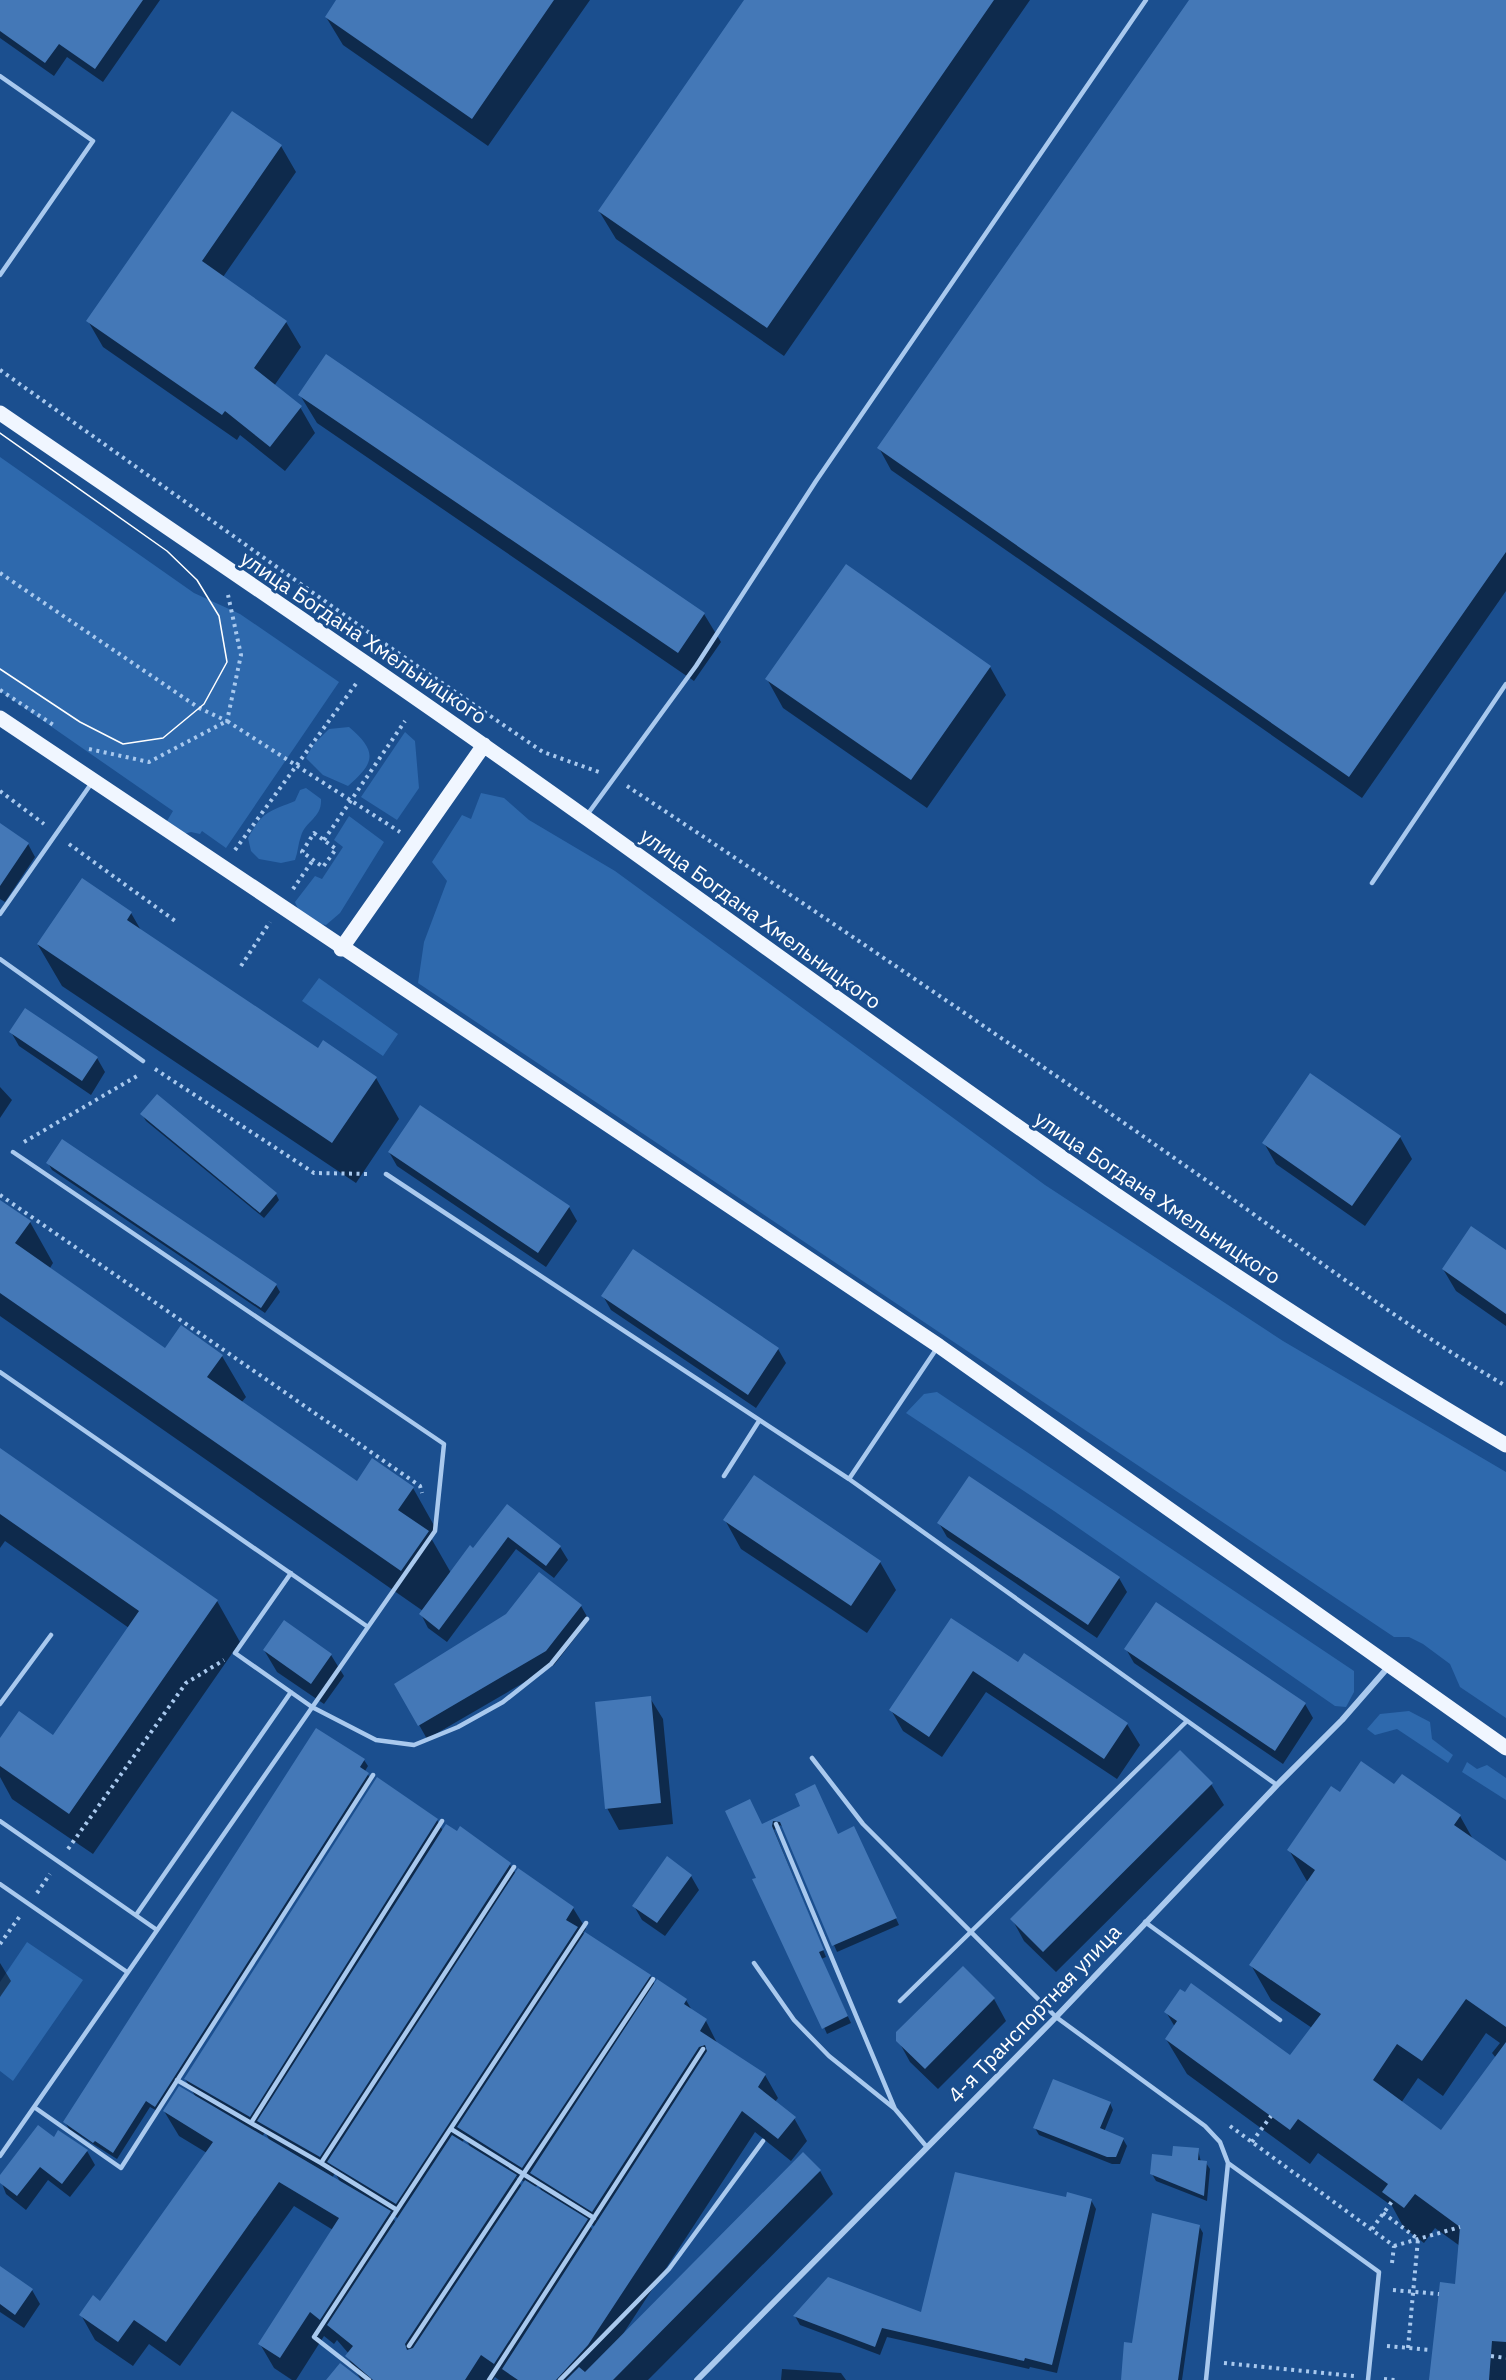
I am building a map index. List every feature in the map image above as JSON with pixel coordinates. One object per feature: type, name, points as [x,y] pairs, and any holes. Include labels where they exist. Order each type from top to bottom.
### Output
[{"type":"main road","name":"улица Богдана Хмельницкого","points":[[0,413],[484,745],[1014,1125],[1279,1304],[1506,1445]]},
{"type":"main road","points":[[0,718],[341,949],[939,1346],[1506,1748]]},
{"type":"main road","points":[[341,949],[484,745]]},
{"type":"street","name":"4-я Транспортная улица","points":[[697,2380],[1056,2016],[1276,1785],[1342,1720],[1390,1665]]},
{"type":"lane","points":[[585,817],[696,666],[816,481],[1146,0]]},
{"type":"lane","points":[[0,76],[93,141],[0,275]]},
{"type":"lane","points":[[1372,883],[1506,684]]},
{"type":"lane","points":[[0,914],[58,835],[93,781]]},
{"type":"lane","points":[[0,958],[143,1061]]},
{"type":"lane","points":[[0,2156],[435,1531],[444,1444],[13,1152]]},
{"type":"lane","points":[[386,1174],[849,1479],[1276,1785]]},
{"type":"lane","points":[[849,1479],[939,1346]]},
{"type":"lane","points":[[0,1372],[368,1627]]},
{"type":"lane","points":[[724,1476],[759,1421]]},
{"type":"lane","points":[[291,1573],[235,1653],[312,1707],[376,1740],[414,1745],[458,1727],[503,1701],[551,1664],[587,1619]]},
{"type":"lane","points":[[0,1704],[51,1635]]},
{"type":"lane","points":[[136,1915],[291,1692]]},
{"type":"lane","points":[[900,2001],[1187,1721]]},
{"type":"lane","points":[[812,1758],[863,1824],[1056,2016],[1205,2126],[1220,2142],[1228,2163],[1206,2380]]},
{"type":"lane","points":[[34,2107],[121,2168],[373,1775]]},
{"type":"lane","points":[[0,1821],[157,1930]]},
{"type":"lane","points":[[251,2123],[442,1821]]},
{"type":"lane","points":[[776,1824],[895,2109]]},
{"type":"lane","points":[[321,2163],[514,1868]]},
{"type":"lane","points":[[0,1884],[127,1972]]},
{"type":"lane","points":[[1145,1922],[1280,2020]]},
{"type":"lane","points":[[369,2380],[314,2337],[586,1923]]},
{"type":"lane","points":[[754,1963],[794,2020],[829,2056],[895,2109],[926,2146]]},
{"type":"lane","points":[[409,2346],[525,2175],[653,1978]]},
{"type":"lane","points":[[489,2380],[703,2049]]},
{"type":"lane","points":[[177,2080],[321,2163],[397,2210]]},
{"type":"lane","points":[[451,2129],[594,2218]]},
{"type":"lane","points":[[560,2380],[669,2269],[763,2141]]},
{"type":"lane","points":[[1228,2163],[1378,2272],[1368,2379]]},
{"type":"path","points":[[0,370],[385,644],[543,752],[614,778],[807,906],[1181,1162],[1450,1353],[1506,1386]]},
{"type":"path","points":[[0,573],[199,708],[227,721],[416,842]]},
{"type":"path","points":[[227,721],[241,655],[228,592]]},
{"type":"path","points":[[230,857],[385,644]]},
{"type":"path","points":[[0,690],[56,727]]},
{"type":"path","points":[[324,840],[405,720]]},
{"type":"path","points":[[82,745],[91,751],[149,762],[227,721]]},
{"type":"path","points":[[0,791],[178,923]]},
{"type":"path","points":[[314,833],[336,849],[323,867],[313,860],[302,852],[314,833]]},
{"type":"path","points":[[241,966],[313,860]]},
{"type":"path","points":[[13,1152],[21,1144],[138,1076],[143,1061],[314,1173],[386,1174]]},
{"type":"path","points":[[0,1195],[420,1486],[423,1498]]},
{"type":"path","points":[[0,1944],[186,1683],[235,1653]]},
{"type":"path","points":[[1252,2142],[1271,2116]]},
{"type":"path","points":[[1225,2122],[1394,2246],[1460,2227]]},
{"type":"path","points":[[1372,2229],[1393,2200]]},
{"type":"path","points":[[1383,2213],[1418,2239]]},
{"type":"path","points":[[1408,2348],[1418,2239]]},
{"type":"path","points":[[1389,2290],[1439,2295]]},
{"type":"path","points":[[1371,2344],[1431,2350]]},
{"type":"path","points":[[1491,2356],[1506,2358]]},
{"type":"path","points":[[1208,2361],[1368,2379]]},
{"type":"path","points":[[1380,2379],[1395,2380]]},
{"type":"shaded area","points":[[0,457],[194,593],[240,614],[339,682],[226,848],[202,831],[200,834],[191,832],[183,834],[167,821],[173,811],[0,691]]},
{"type":"shaded area","points":[[349,727],[365,743],[370,756],[364,770],[348,786],[323,775],[306,758],[313,745],[329,729]]},
{"type":"shaded area","points":[[405,732],[415,741],[419,788],[397,820],[361,797]]},
{"type":"shaded area","points":[[306,788],[321,799],[321,805],[303,831],[295,860],[281,863],[259,859],[251,851],[248,838],[253,829],[267,813],[295,801],[300,790]]},
{"type":"shaded area","points":[[481,793],[504,798],[529,820],[615,871],[1045,1185],[1283,1341],[1506,1472],[1506,1718],[1460,1687],[1450,1664],[1423,1644],[1409,1637],[1394,1637],[418,983],[424,942],[447,881],[432,862],[462,815],[471,819]]},
{"type":"shaded area","points":[[349,816],[384,842],[340,913],[326,925],[303,916],[295,902],[315,876],[322,879],[343,847],[334,840]]},
{"type":"shaded area","points":[[319,978],[398,1034],[383,1056],[302,1001]]},
{"type":"shaded area","points":[[937,1392],[1354,1671],[1354,1692],[1346,1707],[1335,1706],[1054,1511],[906,1413],[924,1394]]},
{"type":"shaded area","points":[[1409,1711],[1430,1722],[1432,1739],[1453,1755],[1448,1763],[1397,1729],[1375,1735],[1367,1729],[1380,1714]]},
{"type":"shaded area","points":[[1467,1762],[1477,1769],[1487,1765],[1506,1778],[1506,1800],[1462,1772]]},
{"type":"shaded area","points":[[27,1942],[83,1980],[13,2081],[0,2071],[0,1982]]},
{"type":"building","points":[[0,0],[143,0],[95,69],[59,44],[45,63],[0,31]]},
{"type":"building","points":[[336,0],[554,0],[472,119],[325,17]]},
{"type":"building","points":[[744,0],[994,0],[767,328],[598,211]]},
{"type":"building","points":[[1189,0],[1506,0],[1506,552],[1349,777],[877,448]]},
{"type":"building","points":[[232,111],[282,145],[202,261],[287,321],[254,368],[302,406],[270,447],[225,411],[222,415],[86,321]]},
{"type":"building","points":[[326,354],[705,613],[678,653],[298,395]]},
{"type":"building","points":[[846,564],[991,666],[911,780],[765,679]]},
{"type":"building","points":[[0,823],[29,843],[0,886]]},
{"type":"building","points":[[82,878],[132,912],[127,920],[318,1048],[323,1040],[377,1077],[332,1143],[37,944]]},
{"type":"building","points":[[25,1008],[98,1057],[82,1081],[9,1032]]},
{"type":"building","points":[[1310,1073],[1401,1136],[1352,1206],[1262,1143]]},
{"type":"building","points":[[157,1094],[277,1193],[260,1213],[140,1114]]},
{"type":"building","points":[[420,1105],[570,1206],[538,1253],[388,1152]]},
{"type":"building","points":[[62,1139],[277,1284],[261,1308],[46,1163]]},
{"type":"building","points":[[0,1200],[31,1221],[15,1243],[165,1348],[181,1325],[223,1355],[207,1377],[357,1481],[372,1458],[414,1487],[398,1510],[429,1531],[401,1571],[0,1293]]},
{"type":"building","points":[[1471,1226],[1506,1250],[1506,1314],[1442,1269]]},
{"type":"building","points":[[633,1249],[779,1348],[748,1395],[601,1296]]},
{"type":"building","points":[[0,1448],[218,1600],[69,1814],[0,1766],[0,1738],[19,1711],[53,1735],[139,1611],[0,1514]]},
{"type":"building","points":[[754,1475],[881,1561],[851,1606],[723,1520]]},
{"type":"building","points":[[969,1476],[1120,1577],[1088,1625],[937,1523]]},
{"type":"building","points":[[507,1504],[561,1546],[546,1566],[508,1537],[439,1630],[419,1614],[470,1545],[473,1548]]},
{"type":"building","points":[[539,1572],[582,1605],[546,1651],[418,1726],[394,1684],[506,1614]]},
{"type":"building","points":[[1156,1602],[1306,1703],[1275,1751],[1124,1649]]},
{"type":"building","points":[[951,1618],[1018,1662],[1024,1653],[1128,1723],[1104,1759],[973,1671],[929,1737],[889,1710]]},
{"type":"building","points":[[284,1620],[332,1654],[311,1684],[263,1650]]},
{"type":"building","points":[[651,1696],[661,1803],[605,1809],[595,1702]]},
{"type":"building","points":[[316,1728],[365,1759],[360,1767],[369,1773],[155,2107],[146,2101],[113,2153],[95,2141],[93,2143],[63,2122]]},
{"type":"building","points":[[1180,1750],[1213,1783],[1043,1952],[1010,1919]]},
{"type":"building","points":[[1361,1761],[1394,1784],[1402,1774],[1461,1815],[1454,1825],[1506,1861],[1506,2027],[1466,1999],[1422,2061],[1397,2044],[1373,2080],[1441,2130],[1506,2042],[1506,2342],[1492,2341],[1489,2380],[1429,2380],[1440,2282],[1455,2284],[1460,2227],[1415,2194],[1404,2208],[1382,2192],[1388,2184],[1298,2119],[1290,2130],[1165,2039],[1177,2021],[1164,2012],[1180,1989],[1185,1992],[1191,1983],[1290,2055],[1321,2014],[1249,1965],[1315,1870],[1287,1850],[1331,1786],[1340,1792]]},
{"type":"building","points":[[377,1777],[438,1819],[250,2117],[184,2079]]},
{"type":"building","points":[[815,1784],[838,1834],[854,1826],[897,1918],[832,1946],[780,1822],[773,1821],[772,1826],[824,1950],[819,1952],[848,2016],[822,2029],[752,1879],[756,1878],[725,1811],[750,1799],[762,1824],[800,1806],[795,1794]]},
{"type":"building","points":[[446,1824],[457,1831],[460,1826],[511,1863],[320,2157],[257,2121]]},
{"type":"building","points":[[667,1856],[692,1875],[657,1923],[632,1906]]},
{"type":"building","points":[[518,1868],[574,1907],[566,1920],[578,1927],[396,2204],[327,2162]]},
{"type":"building","points":[[585,1932],[651,1975],[522,2168],[457,2127]]},
{"type":"building","points":[[963,1966],[995,1998],[925,2069],[896,2041],[896,2032]]},
{"type":"building","points":[[657,1979],[687,1999],[684,2004],[707,2019],[700,2031],[766,2074],[758,2087],[796,2117],[778,2139],[742,2111],[588,2345],[556,2380],[518,2380],[502,2369],[707,2051],[705,2045],[699,2047],[592,2212],[530,2173]]},
{"type":"building","points":[[1053,2079],[1111,2102],[1100,2128],[1124,2138],[1116,2157],[1107,2157],[1033,2128]]},
{"type":"building","points":[[179,2086],[391,2211],[320,2320],[310,2312],[280,2358],[258,2344],[339,2218],[279,2182],[166,2342],[134,2320],[118,2342],[79,2315],[93,2295],[100,2301],[213,2142],[163,2111]]},
{"type":"building","points":[[38,2125],[54,2137],[58,2130],[88,2150],[62,2184],[40,2167],[17,2196],[0,2183],[0,2175]]},
{"type":"building","points":[[452,2135],[517,2175],[405,2344],[407,2350],[413,2348],[525,2180],[588,2219],[494,2364],[481,2355],[465,2380],[373,2380],[345,2356],[353,2346],[327,2325]]},
{"type":"building","points":[[1173,2146],[1199,2148],[1198,2160],[1207,2161],[1204,2196],[1150,2174],[1152,2154],[1172,2156]]},
{"type":"building","points":[[803,2152],[821,2170],[613,2380],[566,2380],[579,2367],[585,2372]]},
{"type":"building","points":[[955,2172],[1066,2197],[1067,2192],[1092,2199],[1052,2365],[1025,2358],[1024,2361],[882,2328],[875,2347],[793,2316],[828,2277],[921,2312]]},
{"type":"building","points":[[1152,2213],[1200,2225],[1178,2380],[1121,2380],[1124,2342],[1132,2343]]},
{"type":"building","points":[[0,2266],[33,2289],[15,2315],[0,2304]]},
{"type":"building","points":[[340,2363],[362,2380],[326,2380]]},
{"type":"tram line","points":[[0,433],[167,551],[197,580],[219,616],[227,662],[204,704],[163,738],[123,744],[80,722],[0,669]]}]
